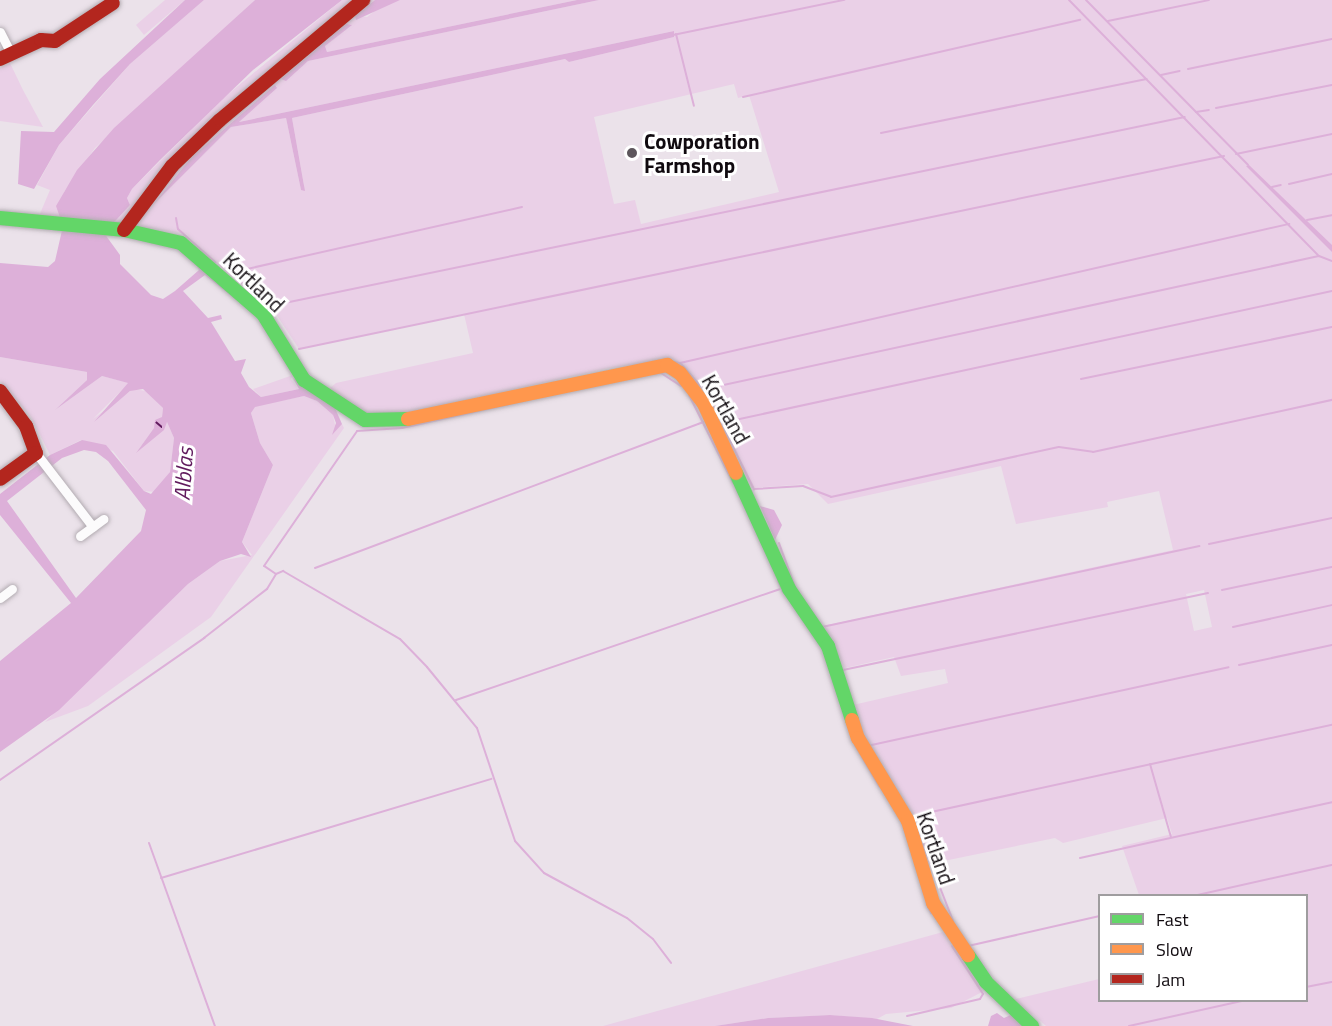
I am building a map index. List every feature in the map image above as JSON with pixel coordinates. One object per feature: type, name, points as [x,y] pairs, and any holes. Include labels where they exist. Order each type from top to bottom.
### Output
[{"type":"street","points":[[118,230],[172,166],[212,128],[363,0]]},
{"type":"street","points":[[0,32],[5,57],[41,40],[56,41],[113,3]]},
{"type":"street","name":"Kortland","points":[[0,218],[118,230],[181,243],[263,314],[304,380],[365,420],[393,422],[655,365],[667,365],[680,373],[704,404],[789,589],[828,646],[858,738],[908,821],[933,903],[986,982],[1032,1026]]},
{"type":"street","points":[[0,391],[26,426],[36,453],[93,527]]},
{"type":"street","points":[[0,479],[36,453]]},
{"type":"street","points":[[80,537],[103,519]]},
{"type":"street","points":[[0,598],[12,589]]},
{"type":"shaded area","points":[[165,0],[185,0],[144,35],[136,25]]},
{"type":"shaded area","points":[[204,0],[255,0],[95,148],[64,192],[62,219],[39,216],[50,190],[37,185],[59,145],[130,64]]},
{"type":"shaded area","points":[[342,0],[357,0],[293,53],[120,226],[109,224],[130,205],[127,198],[132,189],[221,100]]},
{"type":"shaded area","points":[[367,0],[375,0],[355,16],[367,17],[385,3],[400,0],[577,0],[327,52],[325,46],[351,23],[283,82],[308,61],[599,0],[1332,0],[1332,1026],[1046,1026],[1033,1014],[1024,1012],[1012,1000],[1098,979],[1098,1002],[1308,1002],[1308,894],[1139,894],[1122,846],[1172,834],[1167,818],[1063,843],[1055,838],[929,864],[918,832],[861,736],[853,705],[948,683],[945,669],[901,676],[894,657],[845,668],[823,626],[1173,550],[1159,491],[1107,502],[1108,507],[1016,524],[1001,466],[828,504],[808,484],[752,488],[702,384],[673,360],[609,368],[392,417],[366,413],[329,389],[336,383],[473,353],[464,314],[299,349],[270,305],[218,265],[186,234],[141,227],[139,219],[192,151]],"holes":[[[674,31],[674,37],[569,62],[565,59],[292,118],[304,185],[301,190],[286,118],[231,127],[152,206],[191,158],[279,84],[239,122]],[[734,84],[738,98],[749,95],[779,192],[641,224],[635,200],[614,204],[594,117]],[[1204,590],[1212,627],[1194,631],[1186,594]]]},
{"type":"shaded area","points":[[10,63],[43,127],[0,121],[0,68]]},
{"type":"shaded area","points":[[0,357],[87,372],[87,380],[55,410],[102,376],[129,383],[93,419],[133,389],[146,391],[163,408],[162,417],[136,453],[167,422],[174,438],[170,472],[156,492],[144,491],[113,451],[81,440],[50,455],[31,417],[0,381]]},
{"type":"shaded area","points":[[293,375],[291,379],[299,389],[261,397],[253,389]]},
{"type":"shaded area","points":[[304,396],[317,401],[333,415],[335,425],[342,424],[344,428],[211,617],[88,706],[45,722],[188,584],[220,561],[252,555],[242,542],[273,465],[260,443],[251,413],[255,406]]},
{"type":"shaded area","points":[[943,932],[986,990],[951,1008],[886,1014],[877,1019],[830,1015],[768,1018],[715,1026],[603,1026]]},
{"type":"water","points":[[185,0],[204,0],[130,64],[93,105],[59,145],[34,189],[18,184],[21,131],[54,132],[100,79]]},
{"type":"water","name":"Alblas","points":[[255,0],[342,0],[253,70],[160,160],[132,189],[127,198],[130,205],[104,233],[120,255],[120,264],[151,295],[163,299],[175,291],[199,270],[194,261],[239,297],[236,300],[205,275],[183,291],[208,318],[221,315],[222,319],[211,322],[235,361],[246,359],[241,373],[249,387],[261,397],[299,389],[293,378],[335,408],[342,424],[332,435],[336,423],[333,415],[317,401],[304,396],[255,407],[251,413],[260,443],[273,465],[242,542],[251,557],[241,554],[220,561],[188,584],[59,710],[0,752],[0,661],[71,603],[0,515],[0,494],[50,455],[82,440],[106,445],[144,491],[151,494],[170,472],[174,438],[167,422],[164,430],[136,453],[154,428],[155,420],[162,417],[163,408],[143,389],[130,391],[94,422],[128,383],[102,376],[55,410],[87,380],[87,372],[0,357],[0,263],[48,267],[55,261],[63,226],[56,206],[77,170],[114,128]],"holes":[[[84,450],[96,452],[108,461],[146,510],[141,531],[76,598],[7,501],[62,458]]]},
{"type":"water","points":[[375,0],[400,0],[356,20],[355,16]]},
{"type":"water","points":[[577,0],[599,0],[308,61],[286,81],[281,79],[346,24],[352,25],[325,46],[327,52]]},
{"type":"water","points":[[674,31],[674,37],[569,62],[565,59],[292,118],[305,191],[301,190],[286,118],[231,127],[152,206],[191,158],[275,85],[277,88],[239,122]]},
{"type":"water","points":[[1249,165],[1332,245],[1332,252],[1246,166]]},
{"type":"water","points":[[760,506],[774,510],[782,525],[775,540]]},
{"type":"water","points":[[997,1013],[1004,1018],[1013,1014],[1026,1026],[988,1026],[991,1016]]},
{"type":"water","points":[[830,1015],[872,1018],[913,1026],[715,1026],[768,1018]]},
{"type":"waterway","points":[[673,35],[844,0]]},
{"type":"waterway","points":[[1069,0],[1319,256],[1332,261]]},
{"type":"waterway","points":[[1086,0],[1248,165]]},
{"type":"waterway","points":[[1108,21],[1209,0]]},
{"type":"waterway","points":[[743,97],[1080,20]]},
{"type":"waterway","points":[[676,34],[694,106]]},
{"type":"waterway","points":[[1188,69],[1332,39]]},
{"type":"waterway","points":[[1161,75],[1180,71]]},
{"type":"waterway","points":[[881,133],[1147,79]]},
{"type":"waterway","points":[[1216,108],[1332,85]]},
{"type":"waterway","points":[[1196,112],[1209,110]]},
{"type":"waterway","points":[[522,207],[230,273],[270,306],[1185,117]]},
{"type":"waterway","points":[[1236,154],[1332,134]]},
{"type":"waterway","points":[[299,349],[1224,156]]},
{"type":"waterway","points":[[1289,184],[1332,174]]},
{"type":"waterway","points":[[1272,187],[1281,185]]},
{"type":"waterway","points":[[1307,220],[1332,215]]},
{"type":"waterway","points":[[176,218],[178,229],[215,262]]},
{"type":"waterway","points":[[680,363],[1289,224]]},
{"type":"waterway","points":[[705,389],[1319,256]]},
{"type":"waterway","points":[[721,423],[1332,291]]},
{"type":"waterway","points":[[1081,379],[1332,327]]},
{"type":"waterway","points":[[674,362],[680,363],[706,392]]},
{"type":"waterway","points":[[643,374],[661,373],[681,386]]},
{"type":"waterway","points":[[689,395],[733,483]]},
{"type":"waterway","points":[[709,398],[754,489],[803,486],[831,497],[1059,447],[1093,452],[1332,400]]},
{"type":"waterway","points":[[276,574],[264,566],[357,431],[402,428],[532,399]]},
{"type":"waterway","points":[[315,568],[703,422]]},
{"type":"waterway","points":[[1209,544],[1332,518]]},
{"type":"waterway","points":[[779,543],[794,584]]},
{"type":"waterway","points":[[822,627],[1199,546]]},
{"type":"waterway","points":[[1222,590],[1332,567]]},
{"type":"waterway","points":[[0,780],[204,638],[267,589],[276,574],[283,571],[400,639],[427,667],[477,728],[515,841],[544,873],[627,918],[653,939],[671,963]]},
{"type":"waterway","points":[[778,581],[783,592]]},
{"type":"waterway","points":[[456,700],[780,589]]},
{"type":"waterway","points":[[843,670],[1208,593]]},
{"type":"waterway","points":[[1233,627],[1332,605]]},
{"type":"waterway","points":[[1239,665],[1332,645]]},
{"type":"waterway","points":[[867,746],[1228,667]]},
{"type":"waterway","points":[[913,816],[1332,725]]},
{"type":"waterway","points":[[855,745],[879,786]]},
{"type":"waterway","points":[[1150,764],[1171,837]]},
{"type":"waterway","points":[[161,878],[492,779]]},
{"type":"waterway","points":[[1080,858],[1332,802]]},
{"type":"waterway","points":[[918,831],[953,921]]},
{"type":"waterway","points":[[149,843],[215,1026]]},
{"type":"waterway","points":[[1202,894],[1332,865]]},
{"type":"waterway","points":[[928,907],[931,913]]},
{"type":"waterway","points":[[968,946],[1098,916]]},
{"type":"waterway","points":[[907,1016],[980,999],[983,994],[952,946]]},
{"type":"waterway","points":[[1308,987],[1332,982]]},
{"type":"waterway","points":[[1129,1026],[1237,1002]]},
{"type":"ferry route","points":[[156,422],[163,428]]},
{"type":"traffic: fast","points":[[0,218],[124,230],[181,243],[263,314],[304,380],[365,420],[408,419]]},
{"type":"traffic: fast","points":[[736,473],[789,589],[828,646],[852,720]]},
{"type":"traffic: fast","points":[[968,955],[986,982],[1032,1026]]},
{"type":"traffic: slow","points":[[408,419],[667,365],[680,373],[704,404],[736,473]]},
{"type":"traffic: slow","points":[[852,720],[858,738],[908,821],[933,903],[968,955]]},
{"type":"traffic: jam","points":[[124,230],[172,166],[220,120],[363,0]]},
{"type":"traffic: jam","points":[[0,59],[41,40],[55,41],[113,3]]},
{"type":"traffic: jam","points":[[0,391],[26,426],[36,453],[0,479]]},
{"type":"place","name":"Cowporation Farmshop","points":[[632,153]]}]
